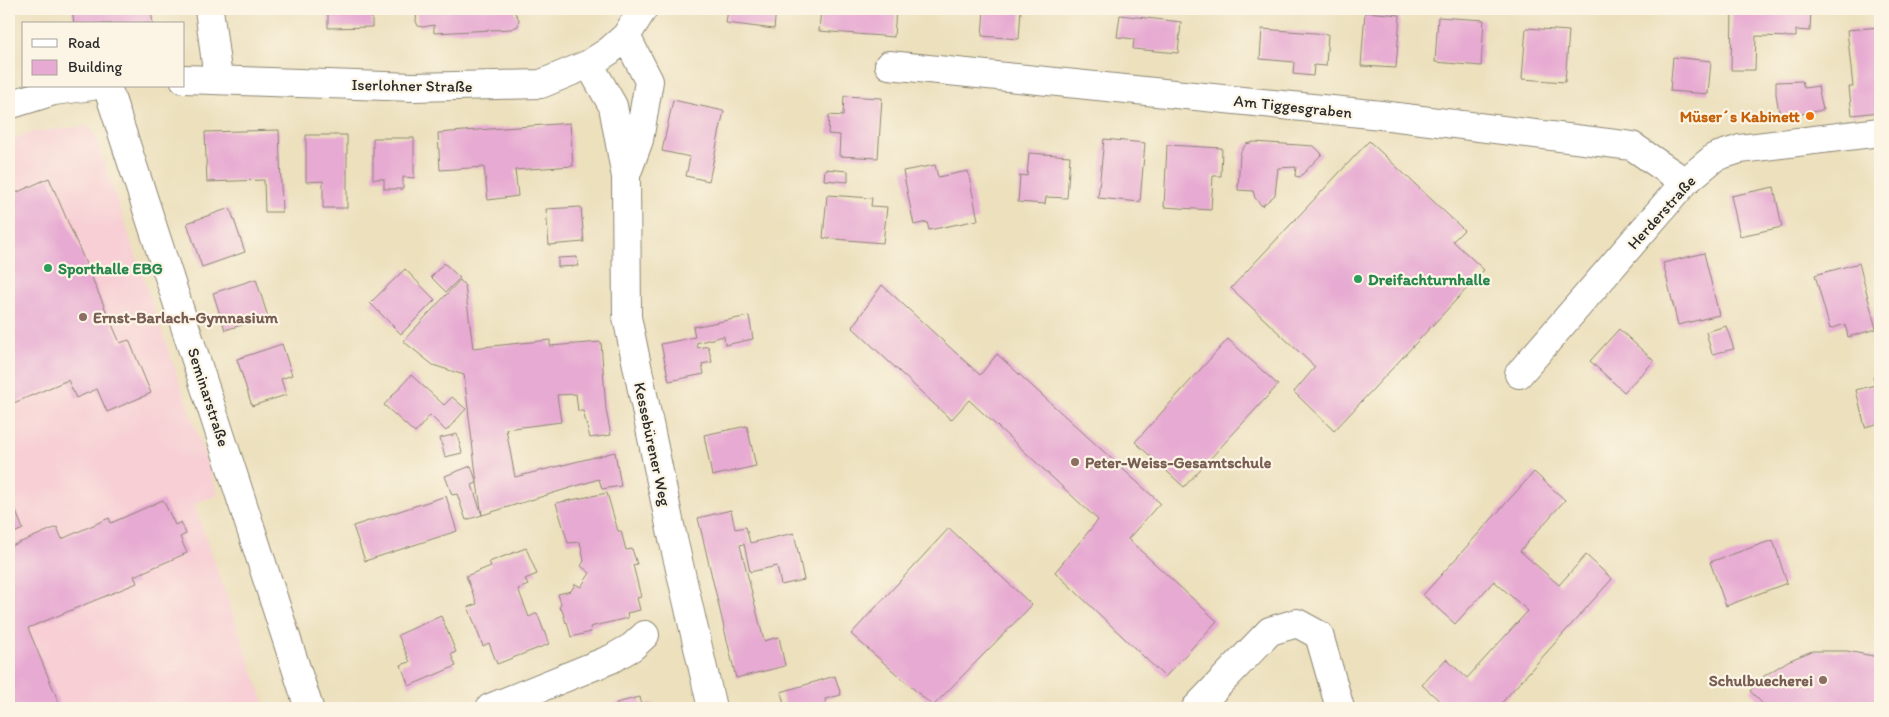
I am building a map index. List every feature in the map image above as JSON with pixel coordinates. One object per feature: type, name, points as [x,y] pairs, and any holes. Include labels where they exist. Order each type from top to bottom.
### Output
[{"type":"street","points":[[209,9],[218,79]]},
{"type":"street","name":"Iserlohner Straße","points":[[185,79],[414,87],[541,84],[589,64],[609,51],[626,36],[643,9]]},
{"type":"street","name":"Kessebürener Weg","points":[[626,36],[649,81],[639,140],[626,177]]},
{"type":"street","name":"Kessebürener Weg","points":[[589,64],[613,106],[626,177],[626,317],[671,530],[712,708]]},
{"type":"street","name":"Am Tiggesgraben","points":[[889,65],[1372,114],[1632,146],[1685,182]]},
{"type":"street","points":[[9,105],[54,91],[77,88]]},
{"type":"street","name":"Seminarstraße","points":[[108,88],[309,708]]},
{"type":"street","name":"Herderstraße","points":[[1519,374],[1685,182],[1716,156],[1740,149],[1880,132]]},
{"type":"street","points":[[1196,708],[1270,631],[1297,624],[1320,635],[1340,708]]},
{"type":"street","points":[[490,708],[611,659],[632,647],[646,635]]},
{"type":"shaded area","name":"Ernst-Barlach-Gymnasium","points":[[89,126],[95,136],[218,495],[194,504],[266,708],[9,708],[9,140],[33,132]]},
{"type":"building","points":[[72,9],[156,9],[151,11],[153,22],[74,22]]},
{"type":"building","points":[[328,9],[372,9],[372,27],[328,28]]},
{"type":"building","points":[[417,9],[515,9],[519,19],[518,26],[511,29],[434,33],[434,25],[418,26],[416,21]]},
{"type":"building","points":[[728,9],[776,9],[774,29],[726,23]]},
{"type":"building","points":[[821,9],[896,9],[894,37],[819,31]]},
{"type":"building","points":[[984,9],[1021,9],[1019,39],[982,36]]},
{"type":"building","points":[[1732,9],[1811,9],[1810,31],[1796,30],[1796,37],[1756,36],[1755,70],[1731,70]]},
{"type":"building","points":[[1365,12],[1400,15],[1396,68],[1361,66]]},
{"type":"building","points":[[1120,15],[1181,22],[1178,53],[1133,49],[1134,39],[1117,37]]},
{"type":"building","points":[[1438,17],[1484,20],[1481,66],[1435,62]]},
{"type":"building","points":[[1880,27],[1880,112],[1852,115],[1849,87],[1853,87],[1847,30]]},
{"type":"building","points":[[1526,28],[1569,31],[1565,82],[1522,79]]},
{"type":"building","points":[[1262,29],[1328,34],[1326,66],[1314,65],[1313,76],[1293,74],[1294,62],[1260,59]]},
{"type":"building","points":[[1673,57],[1711,61],[1708,94],[1670,91]]},
{"type":"building","points":[[1802,81],[1804,88],[1818,86],[1823,110],[1780,118],[1776,82]]},
{"type":"building","points":[[844,96],[882,98],[878,158],[839,156],[840,135],[828,134],[829,115],[843,116]]},
{"type":"building","points":[[673,100],[724,111],[709,181],[686,176],[690,157],[662,151]]},
{"type":"building","points":[[570,123],[573,166],[515,170],[518,196],[488,200],[484,167],[440,170],[438,133]]},
{"type":"building","points":[[279,130],[282,212],[265,212],[264,180],[207,182],[205,132]]},
{"type":"building","points":[[306,135],[347,135],[347,208],[323,208],[323,181],[306,182]]},
{"type":"building","points":[[373,138],[414,138],[414,178],[403,177],[403,189],[384,189],[384,179],[373,179]]},
{"type":"building","points":[[1104,139],[1145,143],[1140,202],[1098,198]]},
{"type":"building","name":"Dreifachturnhalle","points":[[1369,141],[1464,230],[1453,241],[1484,270],[1334,431],[1294,392],[1315,367],[1231,288]]},
{"type":"building","points":[[1254,142],[1314,146],[1322,154],[1300,177],[1295,176],[1296,167],[1278,168],[1275,195],[1262,206],[1255,198],[1253,191],[1238,190],[1240,153],[1246,144]]},
{"type":"building","points":[[1167,145],[1222,148],[1221,176],[1213,176],[1211,210],[1164,207]]},
{"type":"building","points":[[1029,153],[1070,156],[1067,198],[1046,197],[1045,204],[1018,202],[1020,175],[1027,176]]},
{"type":"building","points":[[935,165],[938,177],[968,171],[978,220],[929,230],[927,222],[914,225],[903,171]]},
{"type":"building","points":[[825,169],[848,171],[848,182],[824,180]]},
{"type":"building","name":"Sporthalle EBG","points":[[49,178],[120,343],[129,340],[151,393],[107,412],[97,389],[76,398],[68,380],[9,405],[9,196]]},
{"type":"building","points":[[1774,187],[1782,227],[1740,236],[1731,196]]},
{"type":"building","points":[[827,195],[872,198],[871,206],[887,207],[883,243],[823,238]]},
{"type":"building","points":[[581,207],[584,242],[549,245],[546,209]]},
{"type":"building","points":[[230,208],[245,252],[202,267],[187,223]]},
{"type":"building","points":[[1704,253],[1719,315],[1678,325],[1663,263]]},
{"type":"building","points":[[577,257],[578,266],[558,267],[558,258]]},
{"type":"building","points":[[444,263],[460,278],[446,292],[431,277]]},
{"type":"building","points":[[1859,263],[1876,329],[1848,337],[1845,324],[1830,329],[1815,275]]},
{"type":"building","points":[[405,269],[435,300],[401,334],[370,303]]},
{"type":"building","points":[[256,279],[268,317],[225,330],[213,293]]},
{"type":"building","points":[[460,280],[465,286],[473,348],[550,340],[550,346],[601,342],[606,410],[611,435],[590,438],[583,411],[578,411],[576,394],[557,395],[561,422],[506,429],[515,477],[615,452],[621,486],[602,489],[599,479],[466,520],[457,494],[452,495],[445,476],[471,466],[477,483],[464,375],[433,365],[403,341]],"holes":[[[477,483],[482,515],[472,485]]]},
{"type":"building","name":"Peter-Weiss-Gesamtschule","points":[[882,285],[980,375],[997,354],[1160,503],[1128,539],[1217,621],[1165,677],[1055,572],[1098,520],[969,400],[951,420],[852,327]]},
{"type":"building","points":[[749,316],[753,339],[725,345],[724,336],[696,343],[698,348],[708,346],[712,362],[702,364],[704,374],[669,381],[661,344],[695,337],[693,327]]},
{"type":"building","points":[[1726,326],[1734,349],[1712,354],[1706,332]]},
{"type":"building","points":[[1619,329],[1654,361],[1624,392],[1590,361]]},
{"type":"building","name":"Peter-Weiss-Gesamtschule","points":[[1228,339],[1278,385],[1184,487],[1135,442]]},
{"type":"building","points":[[282,344],[292,375],[281,379],[286,395],[252,406],[237,359]]},
{"type":"building","points":[[411,375],[444,405],[452,397],[466,409],[446,431],[430,415],[415,433],[384,405]]},
{"type":"building","points":[[1880,375],[1880,408],[1878,409],[1880,423],[1865,427],[1856,390],[1875,385],[1873,377]]},
{"type":"building","points":[[747,426],[756,466],[712,476],[704,435]]},
{"type":"building","points":[[457,434],[462,453],[445,457],[440,438]]},
{"type":"building","points":[[1534,472],[1565,500],[1520,551],[1559,585],[1586,555],[1612,579],[1497,708],[1439,708],[1443,704],[1422,685],[1446,659],[1467,678],[1528,611],[1494,581],[1455,624],[1423,595]]},
{"type":"building","points":[[607,493],[618,531],[621,531],[626,550],[632,549],[637,564],[633,565],[641,597],[637,598],[640,610],[627,613],[628,618],[590,627],[591,632],[571,637],[567,622],[562,610],[559,608],[561,604],[558,594],[571,591],[575,584],[581,587],[590,573],[581,566],[584,561],[580,542],[568,543],[556,503]]},
{"type":"building","points":[[9,494],[23,529],[9,535]]},
{"type":"building","points":[[446,496],[457,531],[365,561],[353,526]]},
{"type":"building","points":[[163,500],[175,525],[181,522],[186,534],[180,537],[187,553],[134,576],[137,583],[28,628],[61,708],[9,708],[9,547],[57,527],[62,539],[109,518],[111,523]]},
{"type":"building","points":[[731,510],[735,529],[746,527],[750,543],[794,533],[804,580],[781,585],[777,566],[750,572],[744,544],[740,545],[764,641],[779,637],[785,666],[736,678],[698,518]]},
{"type":"building","points":[[949,528],[1032,605],[933,706],[851,634]]},
{"type":"building","points":[[1773,540],[1787,583],[1726,606],[1710,562]]},
{"type":"building","points":[[526,548],[537,574],[525,579],[528,585],[518,589],[529,617],[537,613],[549,644],[497,664],[489,643],[483,646],[468,607],[477,604],[466,576],[491,566],[489,562]]},
{"type":"building","points":[[441,616],[456,652],[451,654],[456,666],[409,686],[401,665],[410,662],[398,635]]},
{"type":"building","points":[[1812,651],[1847,651],[1873,656],[1880,661],[1880,708],[1767,708],[1750,691],[1764,676],[1788,661]]},
{"type":"building","points":[[835,676],[841,695],[825,699],[828,708],[785,708],[781,692]]},
{"type":"building","points":[[640,697],[642,706],[652,703],[653,708],[618,708],[616,703]]},
{"type":"place","name":"Müser´s Kabinett","points":[[1810,116]]},
{"type":"place","name":"Sporthalle EBG","points":[[48,268]]},
{"type":"place","name":"Dreifachturnhalle","points":[[1358,279]]},
{"type":"place","name":"Ernst-Barlach-Gymnasium","points":[[83,317]]},
{"type":"place","name":"Peter-Weiss-Gesamtschule","points":[[1075,462]]},
{"type":"place","name":"Schulbuecherei","points":[[1823,680]]}]
